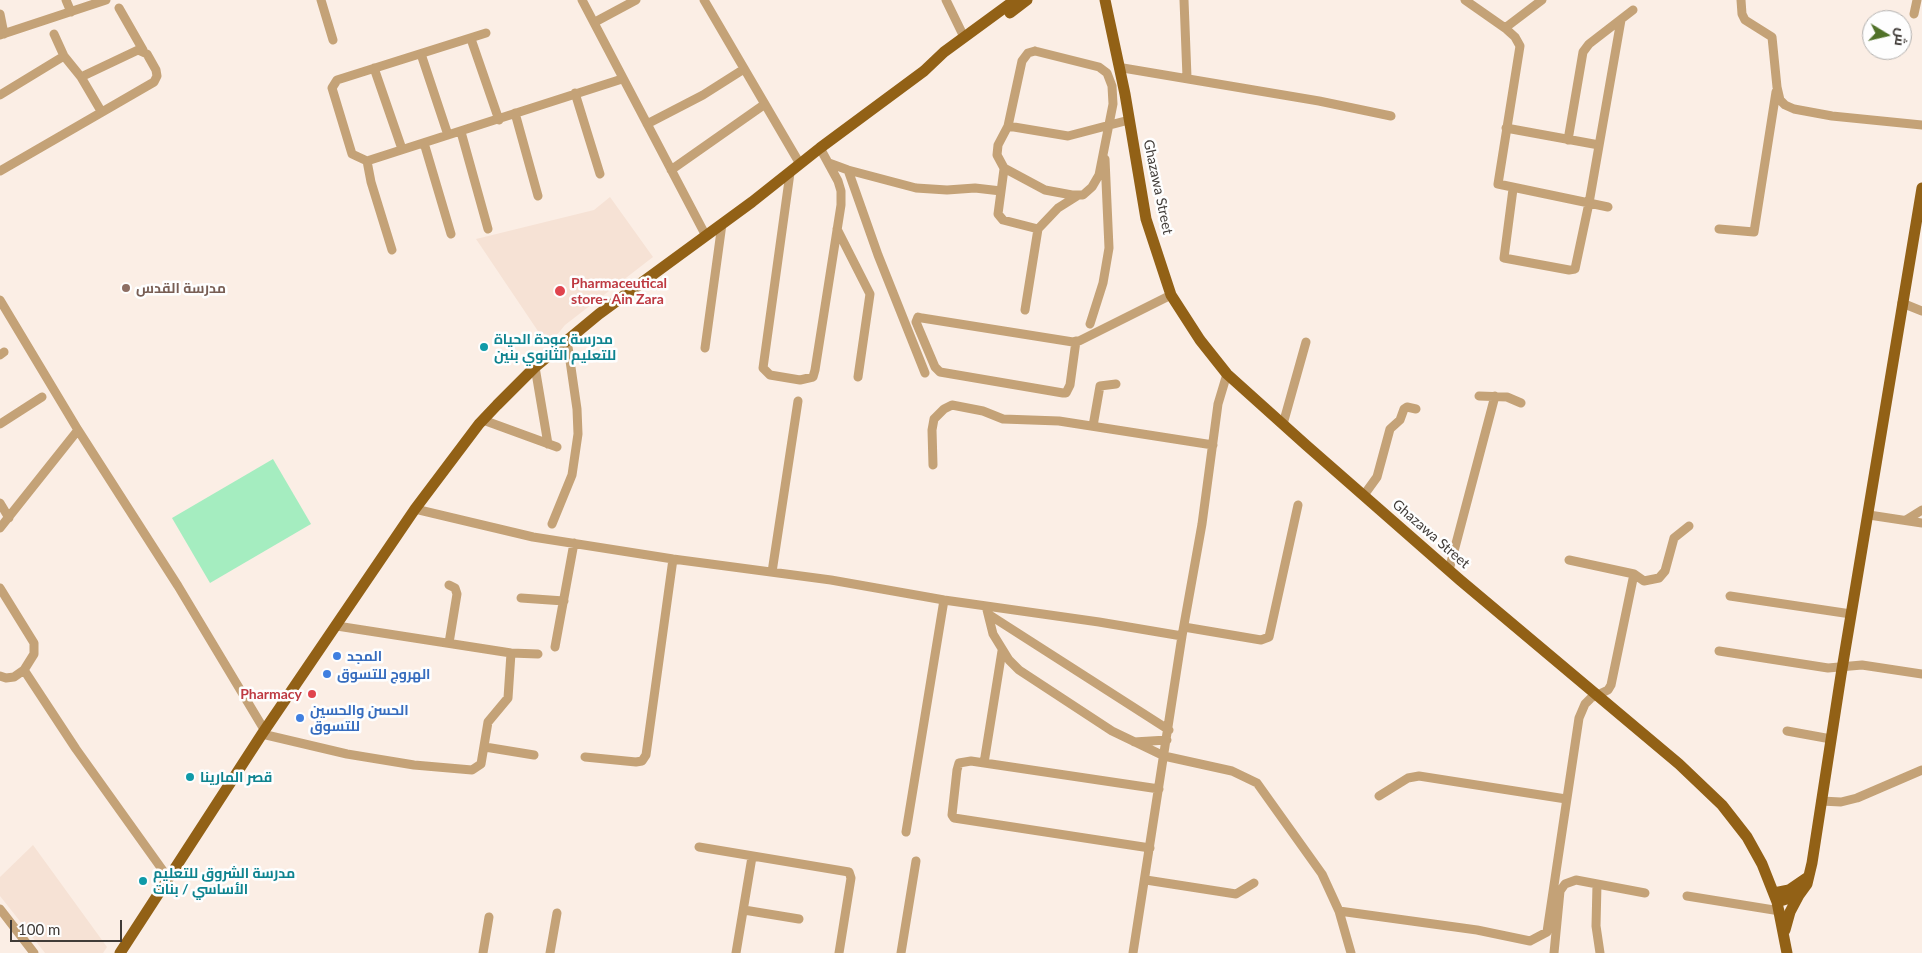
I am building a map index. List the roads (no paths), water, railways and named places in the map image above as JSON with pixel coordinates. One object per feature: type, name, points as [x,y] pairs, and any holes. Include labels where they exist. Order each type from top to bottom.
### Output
[{"type":"main road","points":[[120,953],[263,732],[337,626],[414,509],[483,420],[535,367],[567,340],[924,71],[964,37],[1013,0]]},
{"type":"main road","points":[[924,71],[948,58],[1027,0]]},
{"type":"main road","name":"Ghazawa Street","points":[[1105,0],[1125,94],[1146,219],[1170,295],[1200,340],[1228,374],[1283,424],[1449,570],[1679,764],[1722,805],[1747,837],[1762,864],[1777,902],[1785,932],[1787,953]]},
{"type":"main road","name":"Ghazawa Street","points":[[1112,0],[1123,68],[1125,94]]},
{"type":"main road","points":[[1785,932],[1790,912],[1807,884],[1809,876],[1922,188]]},
{"type":"main road","points":[[1777,902],[1788,890],[1809,876]]},
{"type":"main road","points":[[1777,902],[1799,895]]},
{"type":"street","points":[[66,0],[71,12]]},
{"type":"street","points":[[0,14],[2,34],[106,0]]},
{"type":"street","points":[[321,0],[333,40]]},
{"type":"street","points":[[582,0],[706,236]]},
{"type":"street","points":[[595,22],[636,0]]},
{"type":"street","points":[[704,0],[800,164]]},
{"type":"street","points":[[946,0],[964,37]]},
{"type":"street","points":[[1184,0],[1187,77]]},
{"type":"street","points":[[1466,0],[1505,28],[1515,37],[1520,46],[1497,180],[1498,184],[1502,187],[1608,207]]},
{"type":"street","points":[[1505,28],[1542,0]]},
{"type":"street","points":[[1742,0],[1742,14],[1745,20],[1772,37],[1780,100],[1794,110],[1832,116],[1922,125]]},
{"type":"street","points":[[1914,14],[1917,0]]},
{"type":"street","points":[[0,171],[154,82],[157,76],[156,70],[119,8]]},
{"type":"street","points":[[1568,140],[1583,52],[1589,44],[1633,10]]},
{"type":"street","points":[[1513,189],[1503,256],[1508,260],[1569,270],[1575,269],[1589,204],[1620,20]]},
{"type":"street","points":[[486,33],[337,80],[332,88],[352,154],[368,161],[622,79]]},
{"type":"street","points":[[54,34],[64,56],[81,78],[101,111]]},
{"type":"street","points":[[471,39],[499,120]]},
{"type":"street","points":[[81,78],[138,50],[143,50]]},
{"type":"street","points":[[1025,310],[1038,229],[1047,222],[1058,208],[1092,187],[1099,175],[1113,104],[1112,86],[1107,73],[1099,67],[1035,51],[1028,53],[1022,61],[1008,126],[998,145],[997,155],[1004,169],[1045,190],[1079,195]]},
{"type":"street","points":[[421,54],[448,135]]},
{"type":"street","points":[[0,95],[64,56]]},
{"type":"street","points":[[374,68],[402,149]]},
{"type":"street","points":[[1123,68],[1187,77],[1391,116]]},
{"type":"street","points":[[647,124],[702,96],[744,69]]},
{"type":"street","points":[[1719,230],[1748,233],[1755,230],[1777,87]]},
{"type":"street","points":[[575,93],[600,174]]},
{"type":"street","points":[[671,170],[765,104]]},
{"type":"street","points":[[515,113],[538,196]]},
{"type":"street","points":[[1008,126],[1068,136],[1129,120]]},
{"type":"street","points":[[1506,128],[1599,145]]},
{"type":"street","points":[[461,132],[488,229]]},
{"type":"street","points":[[424,143],[451,234]]},
{"type":"street","points":[[1090,324],[1103,283],[1109,248],[1105,147]]},
{"type":"street","points":[[790,173],[764,368],[770,375],[800,380],[813,376],[838,229],[842,191],[820,148]]},
{"type":"street","points":[[368,161],[371,182],[392,250]]},
{"type":"street","points":[[829,163],[916,188],[947,190],[975,188],[1000,191]]},
{"type":"street","points":[[1004,169],[1000,191],[999,217],[1038,229]]},
{"type":"street","points":[[848,170],[878,255],[925,372]]},
{"type":"street","points":[[705,348],[722,224]]},
{"type":"street","points":[[838,229],[870,294],[858,377]]},
{"type":"street","points":[[1076,341],[1070,385],[1066,393],[1063,393],[940,372],[935,367],[916,322],[918,318],[922,318],[1076,341],[1170,295]]},
{"type":"street","points":[[0,300],[78,430],[178,586],[263,732],[347,754],[405,764],[472,770],[481,764],[488,722],[508,698],[511,653]]},
{"type":"street","points":[[1902,303],[1922,311]]},
{"type":"street","points":[[552,524],[572,475],[578,434],[577,409],[567,340]]},
{"type":"street","points":[[1283,424],[1306,342]]},
{"type":"street","points":[[483,420],[552,446],[535,367]]},
{"type":"street","points":[[1133,953],[1146,880],[1220,392],[1228,374]]},
{"type":"street","points":[[1093,426],[1100,386],[1116,384]]},
{"type":"street","points":[[1479,396],[1495,396],[1521,403]]},
{"type":"street","points":[[1449,570],[1495,396]]},
{"type":"street","points":[[0,424],[42,397]]},
{"type":"street","points":[[772,572],[798,402]]},
{"type":"street","points":[[933,465],[932,430],[934,419],[944,409],[952,405],[983,411],[1003,419],[1059,421],[1213,445]]},
{"type":"street","points":[[1364,495],[1377,477],[1390,429],[1400,420],[1404,409],[1407,407],[1416,409]]},
{"type":"street","points":[[0,528],[78,430]]},
{"type":"street","points":[[0,503],[9,518]]},
{"type":"street","points":[[414,509],[533,537],[672,559],[772,572],[944,600],[987,610],[1262,640],[1269,637],[1298,505]]},
{"type":"street","points":[[1906,520],[1922,510]]},
{"type":"street","points":[[1869,514],[1922,523]]},
{"type":"street","points":[[1569,560],[1634,574],[1644,581],[1659,578],[1665,571],[1674,538],[1689,526]]},
{"type":"street","points":[[555,648],[574,543]]},
{"type":"street","points":[[585,758],[636,762],[642,761],[646,755],[672,559]]},
{"type":"street","points":[[1339,911],[1469,928],[1534,941],[1547,930],[1579,718],[1585,704],[1608,690],[1611,685],[1634,574]]},
{"type":"street","points":[[449,585],[455,588],[457,594],[449,643]]},
{"type":"street","points":[[0,588],[34,643],[34,654],[24,670],[14,677],[6,678],[0,676]]},
{"type":"street","points":[[1730,596],[1852,614]]},
{"type":"street","points":[[521,598],[564,601]]},
{"type":"street","points":[[906,832],[923,717],[944,600]]},
{"type":"street","points":[[987,610],[993,634],[1002,651],[1019,670],[1112,731],[1164,756],[1232,771],[1256,783],[1322,874],[1339,911],[1351,953]]},
{"type":"street","points":[[987,610],[1168,735]]},
{"type":"street","points":[[337,626],[511,653],[538,654]]},
{"type":"street","points":[[984,763],[1002,651]]},
{"type":"street","points":[[1719,651],[1820,667],[1862,665],[1922,674]]},
{"type":"street","points":[[24,670],[82,757],[169,879]]},
{"type":"street","points":[[1787,731],[1831,739]]},
{"type":"street","points":[[1134,742],[1168,735]]},
{"type":"street","points":[[484,747],[534,755]]},
{"type":"street","points":[[1150,848],[954,818],[952,815],[959,763],[962,761],[984,763],[1159,790]]},
{"type":"street","points":[[1821,801],[1841,802],[1857,798],[1922,770]]},
{"type":"street","points":[[1379,796],[1408,778],[1419,776],[1566,800]]},
{"type":"street","points":[[699,848],[849,872],[851,878],[839,953]]},
{"type":"street","points":[[736,953],[752,857]]},
{"type":"street","points":[[901,953],[916,861]]},
{"type":"street","points":[[1146,880],[1236,894],[1254,884]]},
{"type":"street","points":[[1554,953],[1560,891],[1565,884],[1576,880],[1645,893]]},
{"type":"street","points":[[1597,884],[1596,926],[1600,953]]},
{"type":"street","points":[[1687,896],[1777,902]]},
{"type":"street","points":[[0,909],[34,953]]},
{"type":"street","points":[[744,910],[799,919]]},
{"type":"street","points":[[550,953],[556,913]]},
{"type":"street","points":[[483,953],[489,917]]},
{"type":"place","name":"مدرسة القدس","points":[[126,288]]},
{"type":"place","name":"Pharmaceutical store- Ain Zara","points":[[560,291]]},
{"type":"place","name":"مدرسة عودة الحياة للتعليم الثانوي بنين","points":[[484,347]]},
{"type":"place","name":"المجد","points":[[337,656]]},
{"type":"place","name":"الهروج للتسوق","points":[[327,674]]},
{"type":"place","name":"Pharmacy","points":[[312,694]]},
{"type":"place","name":"الحسن والحسين للتسوق","points":[[300,718]]},
{"type":"place","name":"قصر المارينا","points":[[190,777]]},
{"type":"place","name":"مدرسة الشروق للتعليم الأساسي / بنات","points":[[143,881]]}]
